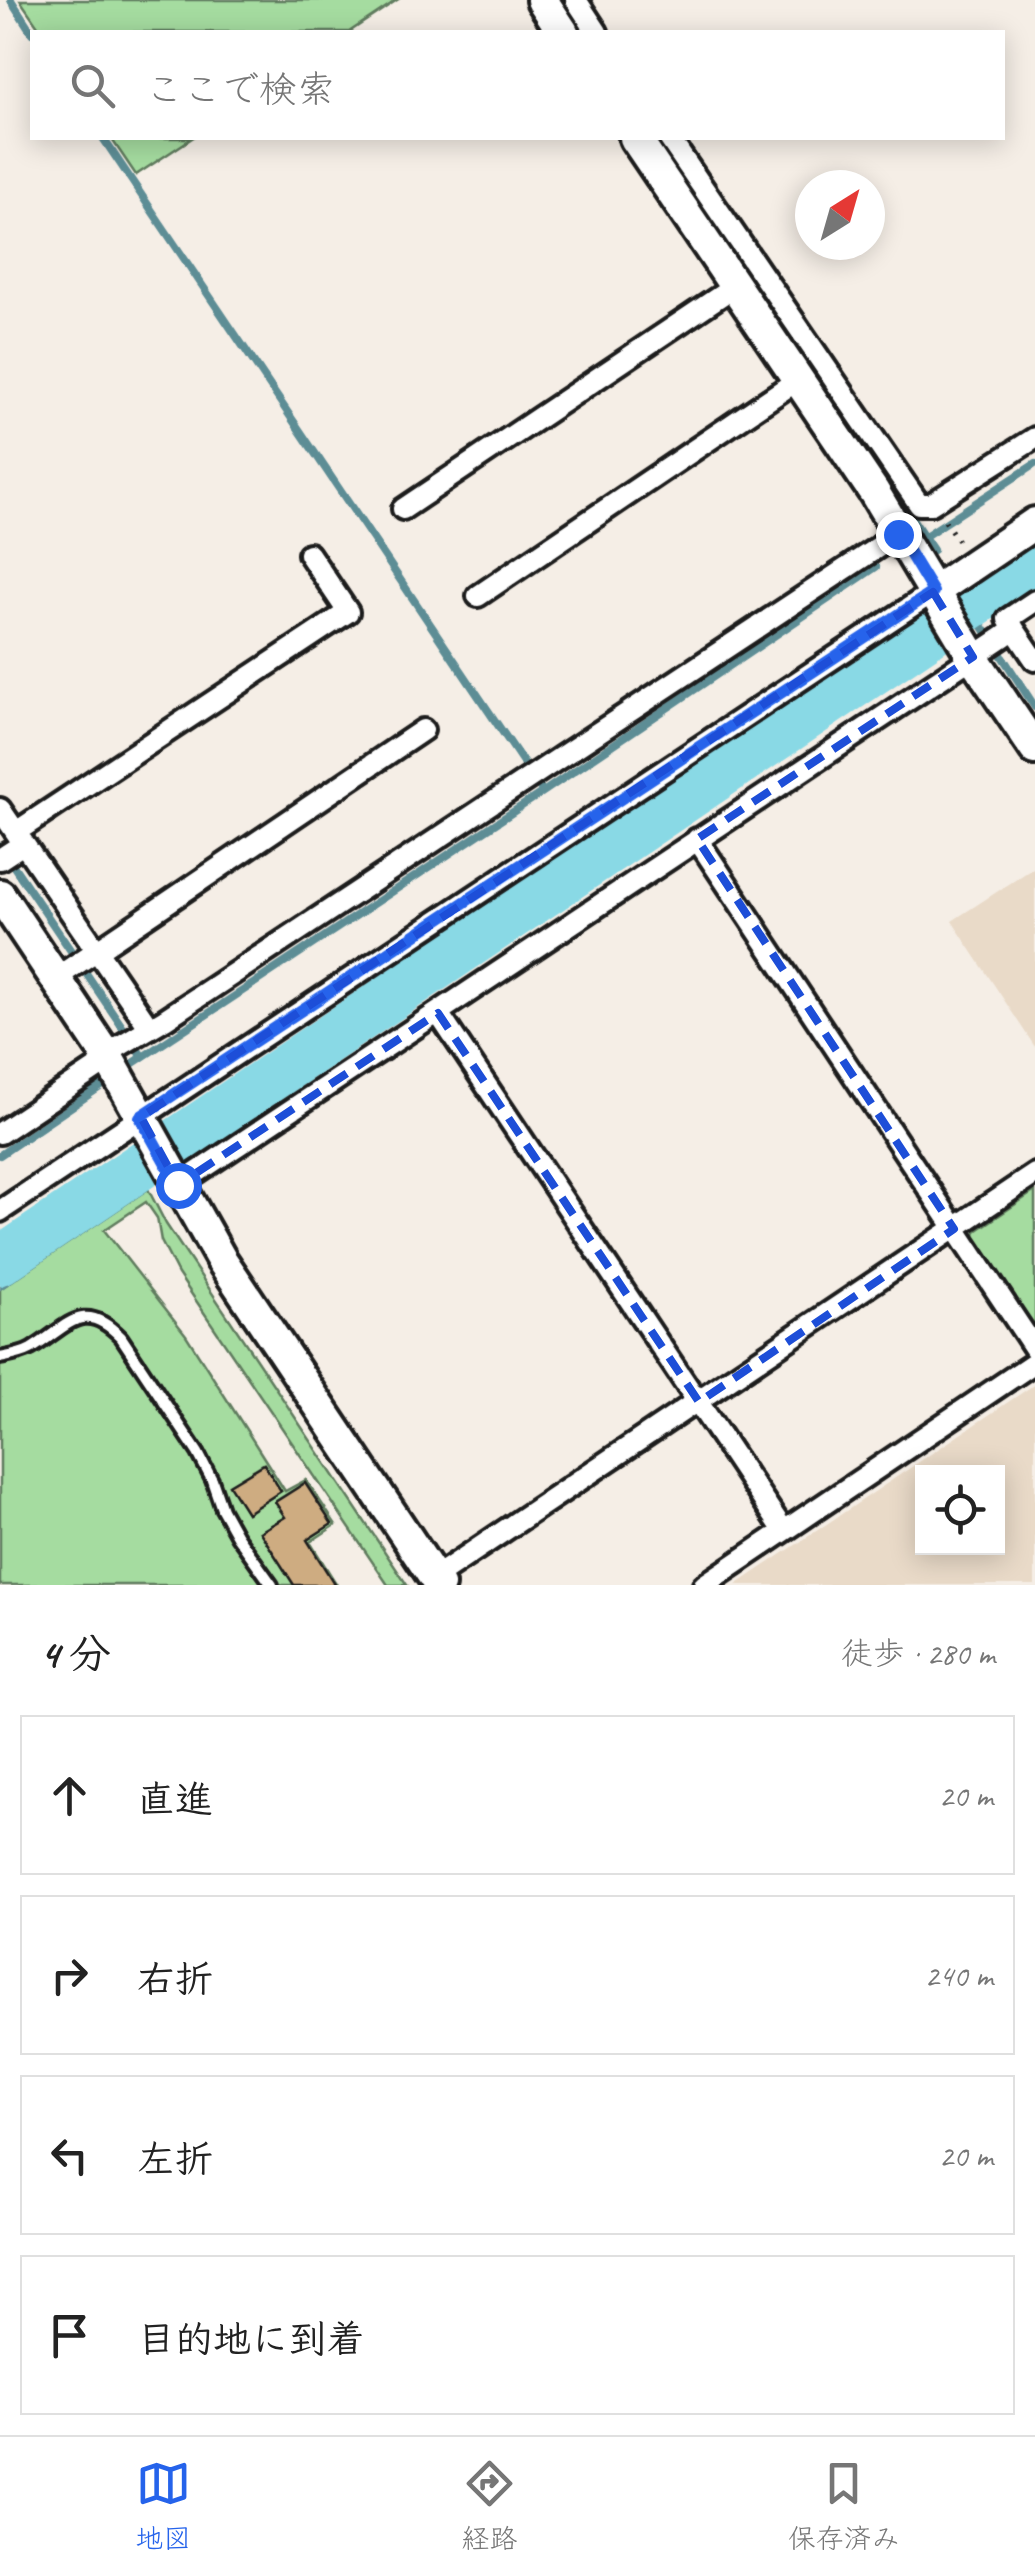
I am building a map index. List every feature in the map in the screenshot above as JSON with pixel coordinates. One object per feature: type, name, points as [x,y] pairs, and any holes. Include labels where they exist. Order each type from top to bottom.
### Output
[{"type":"street","points":[[570,11],[595,30]]},
{"type":"street","points":[[636,140],[750,286],[905,517],[936,597],[989,642],[1035,660]]},
{"type":"street","points":[[670,140],[799,379],[874,492],[905,517]]},
{"type":"street","points":[[403,509],[750,286]]},
{"type":"street","points":[[478,596],[799,379]]},
{"type":"street","points":[[0,1133],[532,775],[905,517],[1035,438]]},
{"type":"street","points":[[0,1211],[152,1136],[936,597],[1035,523]]},
{"type":"street","points":[[10,849],[348,612],[308,554]]},
{"type":"street","points":[[178,1185],[989,642],[1008,620],[1035,601]]},
{"type":"street","points":[[989,642],[1035,749]]},
{"type":"street","points":[[78,963],[423,730]]},
{"type":"street","points":[[0,810],[10,849],[78,963],[123,1053],[152,1136],[178,1185],[221,1258],[432,1583],[1035,1174]]},
{"type":"street","points":[[696,840],[1035,1348]]},
{"type":"street","points":[[0,895],[78,963],[123,1053]]},
{"type":"street","points":[[438,1012],[784,1531]]},
{"type":"street","points":[[704,1585],[1035,1362]]},
{"type":"lane","points":[[0,1358],[29,1350],[80,1317],[108,1324],[121,1336],[198,1453],[237,1536],[272,1585]]},
{"type":"highlighted area","points":[[933,592],[973,657],[697,839],[954,1229],[699,1402],[438,1013],[178,1185],[141,1117]]},
{"type":"shaded area","points":[[1035,867],[1035,1047],[952,921]]},
{"type":"shaded area","points":[[1035,1384],[1035,1585],[736,1585]]},
{"type":"green space","points":[[20,0],[397,0],[352,30],[41,30]]},
{"type":"green space","points":[[112,140],[189,140],[136,175]]},
{"type":"green space","points":[[148,1189],[166,1224],[407,1585],[388,1585],[178,1274],[161,1241],[157,1218],[146,1202],[104,1230],[186,1335],[285,1491],[306,1480],[336,1525],[310,1542],[337,1585],[307,1540],[331,1524],[305,1483],[276,1501],[285,1517],[260,1532],[294,1585],[0,1585],[0,1289]],"holes":[[[263,1464],[281,1491],[247,1513],[230,1485]]]},
{"type":"green space","points":[[1035,1191],[1035,1330],[974,1241],[976,1231]]},
{"type":"water","points":[[115,1166],[142,1172],[148,1189],[0,1289],[0,1242]]},
{"type":"building","points":[[264,1464],[281,1491],[247,1513],[229,1485]]},
{"type":"building","points":[[305,1483],[332,1524],[307,1540],[335,1585],[294,1585],[260,1532],[285,1517],[275,1502]]},
{"type":"waterway","points":[[11,0],[30,30]]},
{"type":"waterway","points":[[104,140],[543,792]]},
{"type":"waterway","points":[[750,274],[933,550]]},
{"type":"waterway","points":[[922,538],[1035,464]]},
{"type":"waterway","points":[[0,1261],[1035,562]]},
{"type":"waterway","points":[[123,1070],[876,567]]},
{"type":"waterway","points":[[963,596],[1035,707]]},
{"type":"waterway","points":[[0,846],[142,1056]]},
{"type":"waterway","points":[[0,1155],[112,1079]]},
{"type":"route","points":[[178,1185],[140,1117],[933,592],[898,534]]}]
